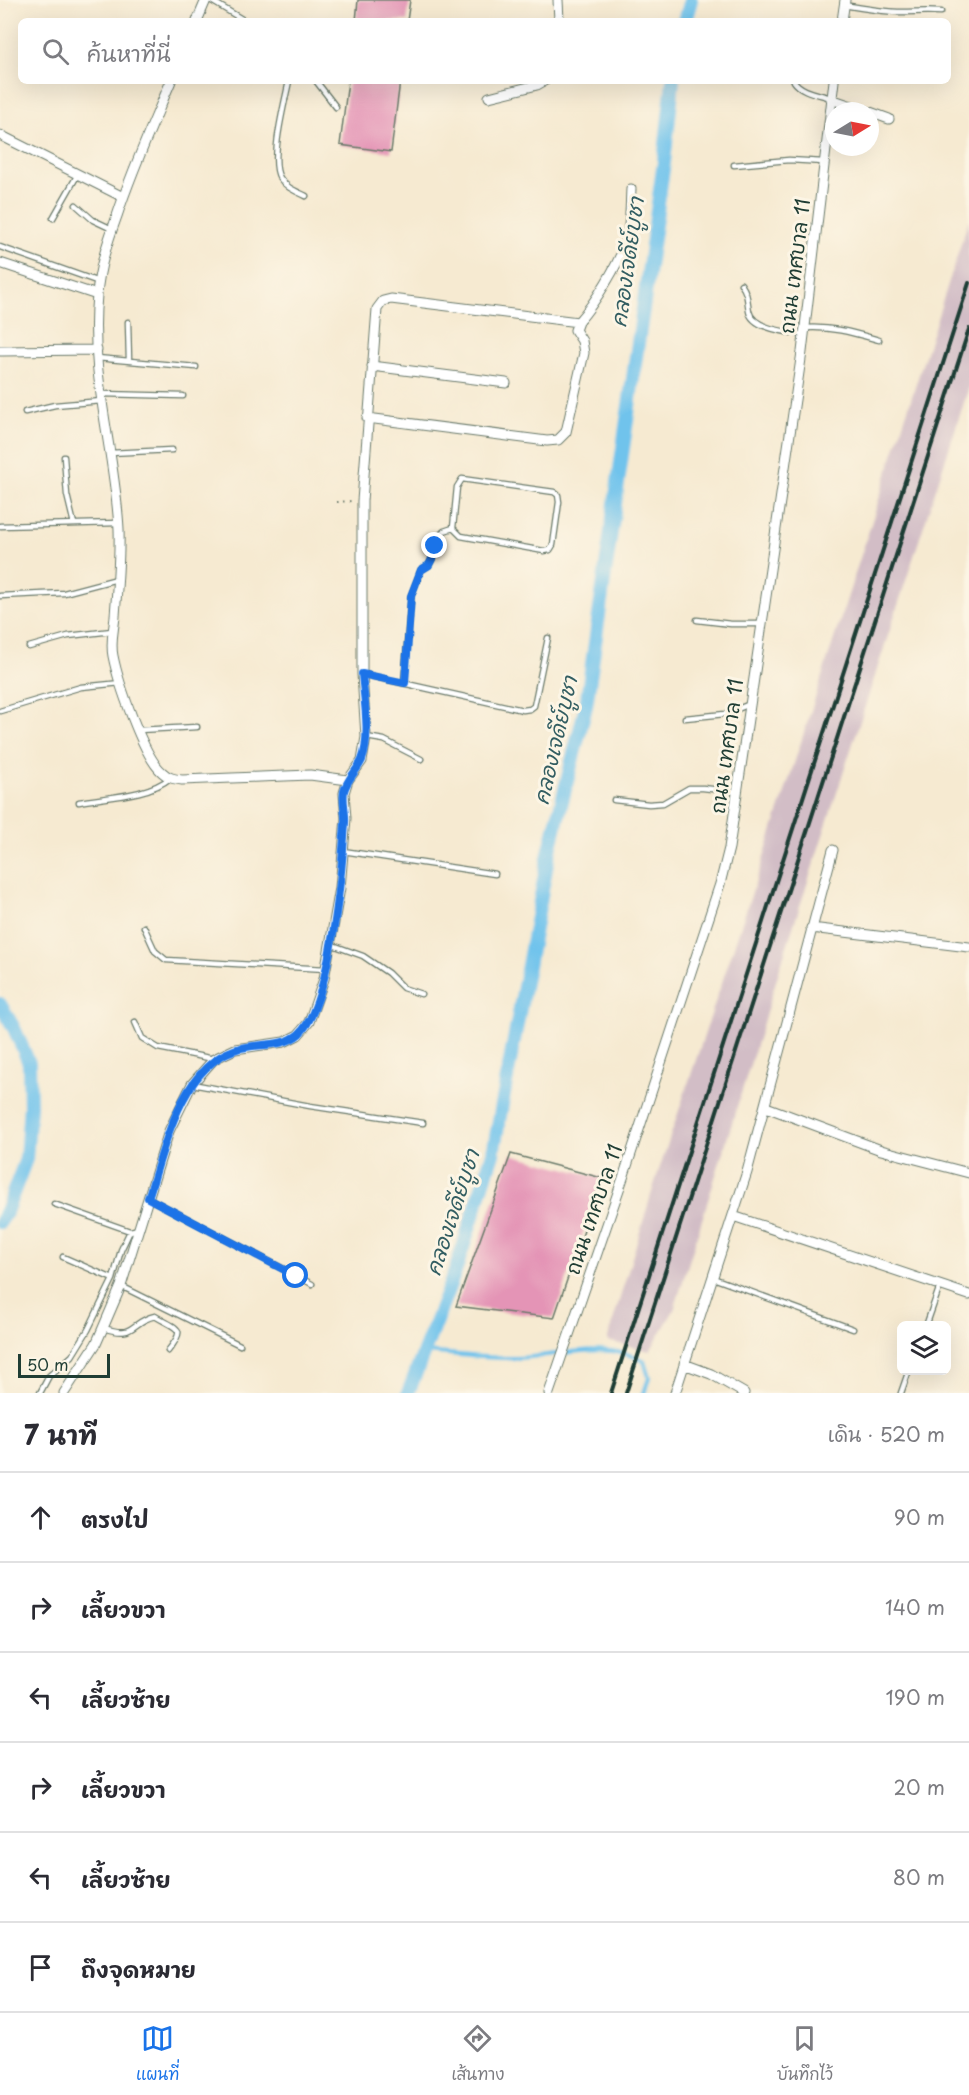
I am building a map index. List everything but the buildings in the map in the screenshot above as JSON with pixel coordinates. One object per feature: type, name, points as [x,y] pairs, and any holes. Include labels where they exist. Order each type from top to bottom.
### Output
[{"type":"street","points":[[199,18],[208,0]]},
{"type":"street","points":[[558,0],[560,18]]},
{"type":"street","points":[[842,18],[845,2]]},
{"type":"street","points":[[170,84],[129,179],[104,255],[97,295],[97,354],[101,398],[118,523],[117,579],[110,641],[121,683],[138,730],[152,759],[160,771],[170,778],[182,780],[310,775],[348,780]]},
{"type":"street","points":[[489,97],[534,84]]},
{"type":"street","name":"ถนน เทศบาล 11","points":[[549,1393],[624,1175],[720,884],[729,848],[804,332],[834,84]]},
{"type":"street","points":[[831,99],[840,102]]},
{"type":"street","points":[[879,116],[889,119]]},
{"type":"street","points":[[0,135],[123,197]]},
{"type":"street","points":[[367,418],[547,441],[558,440],[566,432],[584,352],[582,341],[575,330],[622,251],[627,238],[631,189]]},
{"type":"street","points":[[0,263],[97,295]]},
{"type":"street","points":[[64,1393],[96,1344],[121,1286],[135,1230],[148,1198],[169,1131],[192,1084],[214,1059],[235,1049],[284,1042],[298,1035],[309,1022],[324,980],[340,888],[346,818],[344,793],[348,780],[362,761],[366,737],[362,674],[362,501],[377,309],[383,301],[391,298],[578,322]]},
{"type":"street","points":[[0,351],[97,354]]},
{"type":"street","points":[[372,366],[506,383]]},
{"type":"street","points":[[675,1393],[766,1107],[832,850]]},
{"type":"street","points":[[811,928],[969,947]]},
{"type":"street","points":[[766,1107],[881,1150],[969,1173]]},
{"type":"street","points":[[733,1216],[969,1295]]},
{"type":"street","points":[[684,1364],[711,1374],[744,1393]]},
{"type":"lane","points":[[208,0],[240,18]]},
{"type":"lane","points":[[845,2],[881,10],[941,12]]},
{"type":"lane","points":[[288,84],[281,117],[275,166],[280,177],[290,189],[306,196]]},
{"type":"lane","points":[[318,84],[336,107]]},
{"type":"lane","points":[[795,84],[804,90],[831,99]]},
{"type":"lane","points":[[734,165],[789,160],[824,162]]},
{"type":"lane","points":[[53,218],[78,174]]},
{"type":"lane","points":[[76,205],[93,220],[112,229]]},
{"type":"lane","points":[[0,247],[99,282]]},
{"type":"lane","points":[[741,284],[747,292],[749,313],[752,319],[762,326],[804,332],[819,327],[844,330],[879,340]]},
{"type":"lane","points":[[128,322],[129,361]]},
{"type":"lane","points":[[97,354],[129,361],[196,367]]},
{"type":"lane","points":[[25,412],[101,398],[183,396]]},
{"type":"lane","points":[[110,453],[172,450]]},
{"type":"lane","points":[[64,457],[67,495],[74,524]]},
{"type":"lane","points":[[462,479],[554,492],[558,495],[553,545],[550,550],[544,551],[462,536],[453,528],[457,487],[462,479]]},
{"type":"lane","points":[[0,526],[118,523]]},
{"type":"lane","points":[[405,683],[411,596],[421,570],[429,565],[432,559],[439,536],[444,531],[453,528]]},
{"type":"lane","points":[[0,596],[64,593],[117,579]]},
{"type":"lane","points":[[697,620],[731,624],[762,624]]},
{"type":"lane","points":[[29,647],[68,636],[112,631]]},
{"type":"lane","points":[[362,674],[523,710],[530,709],[534,706],[548,638]]},
{"type":"lane","points":[[0,711],[81,687],[121,683]]},
{"type":"lane","points":[[685,718],[725,714],[750,704]]},
{"type":"lane","points":[[138,730],[197,727]]},
{"type":"lane","points":[[366,737],[384,740],[421,759]]},
{"type":"lane","points":[[79,802],[161,786],[170,778]]},
{"type":"lane","points":[[614,800],[649,804],[663,803],[689,788],[738,792]]},
{"type":"lane","points":[[343,851],[495,874]]},
{"type":"lane","points":[[144,927],[155,951],[166,960],[326,969]]},
{"type":"lane","points":[[330,944],[363,956],[388,973],[403,988],[421,994]]},
{"type":"lane","points":[[135,1022],[142,1038],[158,1048],[214,1059]]},
{"type":"lane","points":[[192,1084],[310,1106],[423,1123]]},
{"type":"lane","points":[[148,1198],[312,1284]]},
{"type":"lane","points":[[40,1393],[49,1376],[72,1356],[113,1279],[121,1250],[135,1230],[54,1204]]},
{"type":"lane","points":[[63,1257],[113,1279]]},
{"type":"lane","points":[[713,1278],[853,1329]]},
{"type":"lane","points":[[928,1321],[940,1285]]},
{"type":"lane","points":[[121,1286],[240,1345]]},
{"type":"lane","points":[[103,1328],[118,1333],[124,1332],[155,1316],[177,1329],[180,1334],[168,1351]]},
{"type":"lane","points":[[901,1393],[908,1375]]},
{"type":"path","points":[[337,502],[362,501]]},
{"type":"shaded area","points":[[969,219],[969,387],[784,955],[674,1310],[650,1351],[607,1341],[655,1182],[765,854]]},
{"type":"waterway","name":"คลองเจดีย์บูชา","points":[[686,18],[691,0]]},
{"type":"waterway","name":"คลองเจดีย์บูชา","points":[[408,1393],[456,1269],[493,1153],[549,853],[586,706],[664,162],[673,84]]},
{"type":"waterway","points":[[0,1004],[14,1028],[29,1063],[30,1106],[26,1159],[0,1222]]},
{"type":"waterway","points":[[424,1352],[505,1358],[581,1351],[613,1351],[644,1361],[649,1378],[644,1393]]},
{"type":"railway","points":[[611,1393],[969,283]]},
{"type":"railway","points":[[626,1393],[969,329]]},
{"type":"route","points":[[296,1276],[148,1198],[169,1131],[192,1084],[214,1059],[235,1049],[284,1042],[298,1035],[309,1022],[324,980],[340,888],[346,818],[344,793],[348,780],[362,761],[365,748],[362,674],[405,683],[411,596],[421,570],[429,565],[432,559],[435,546]]}]
